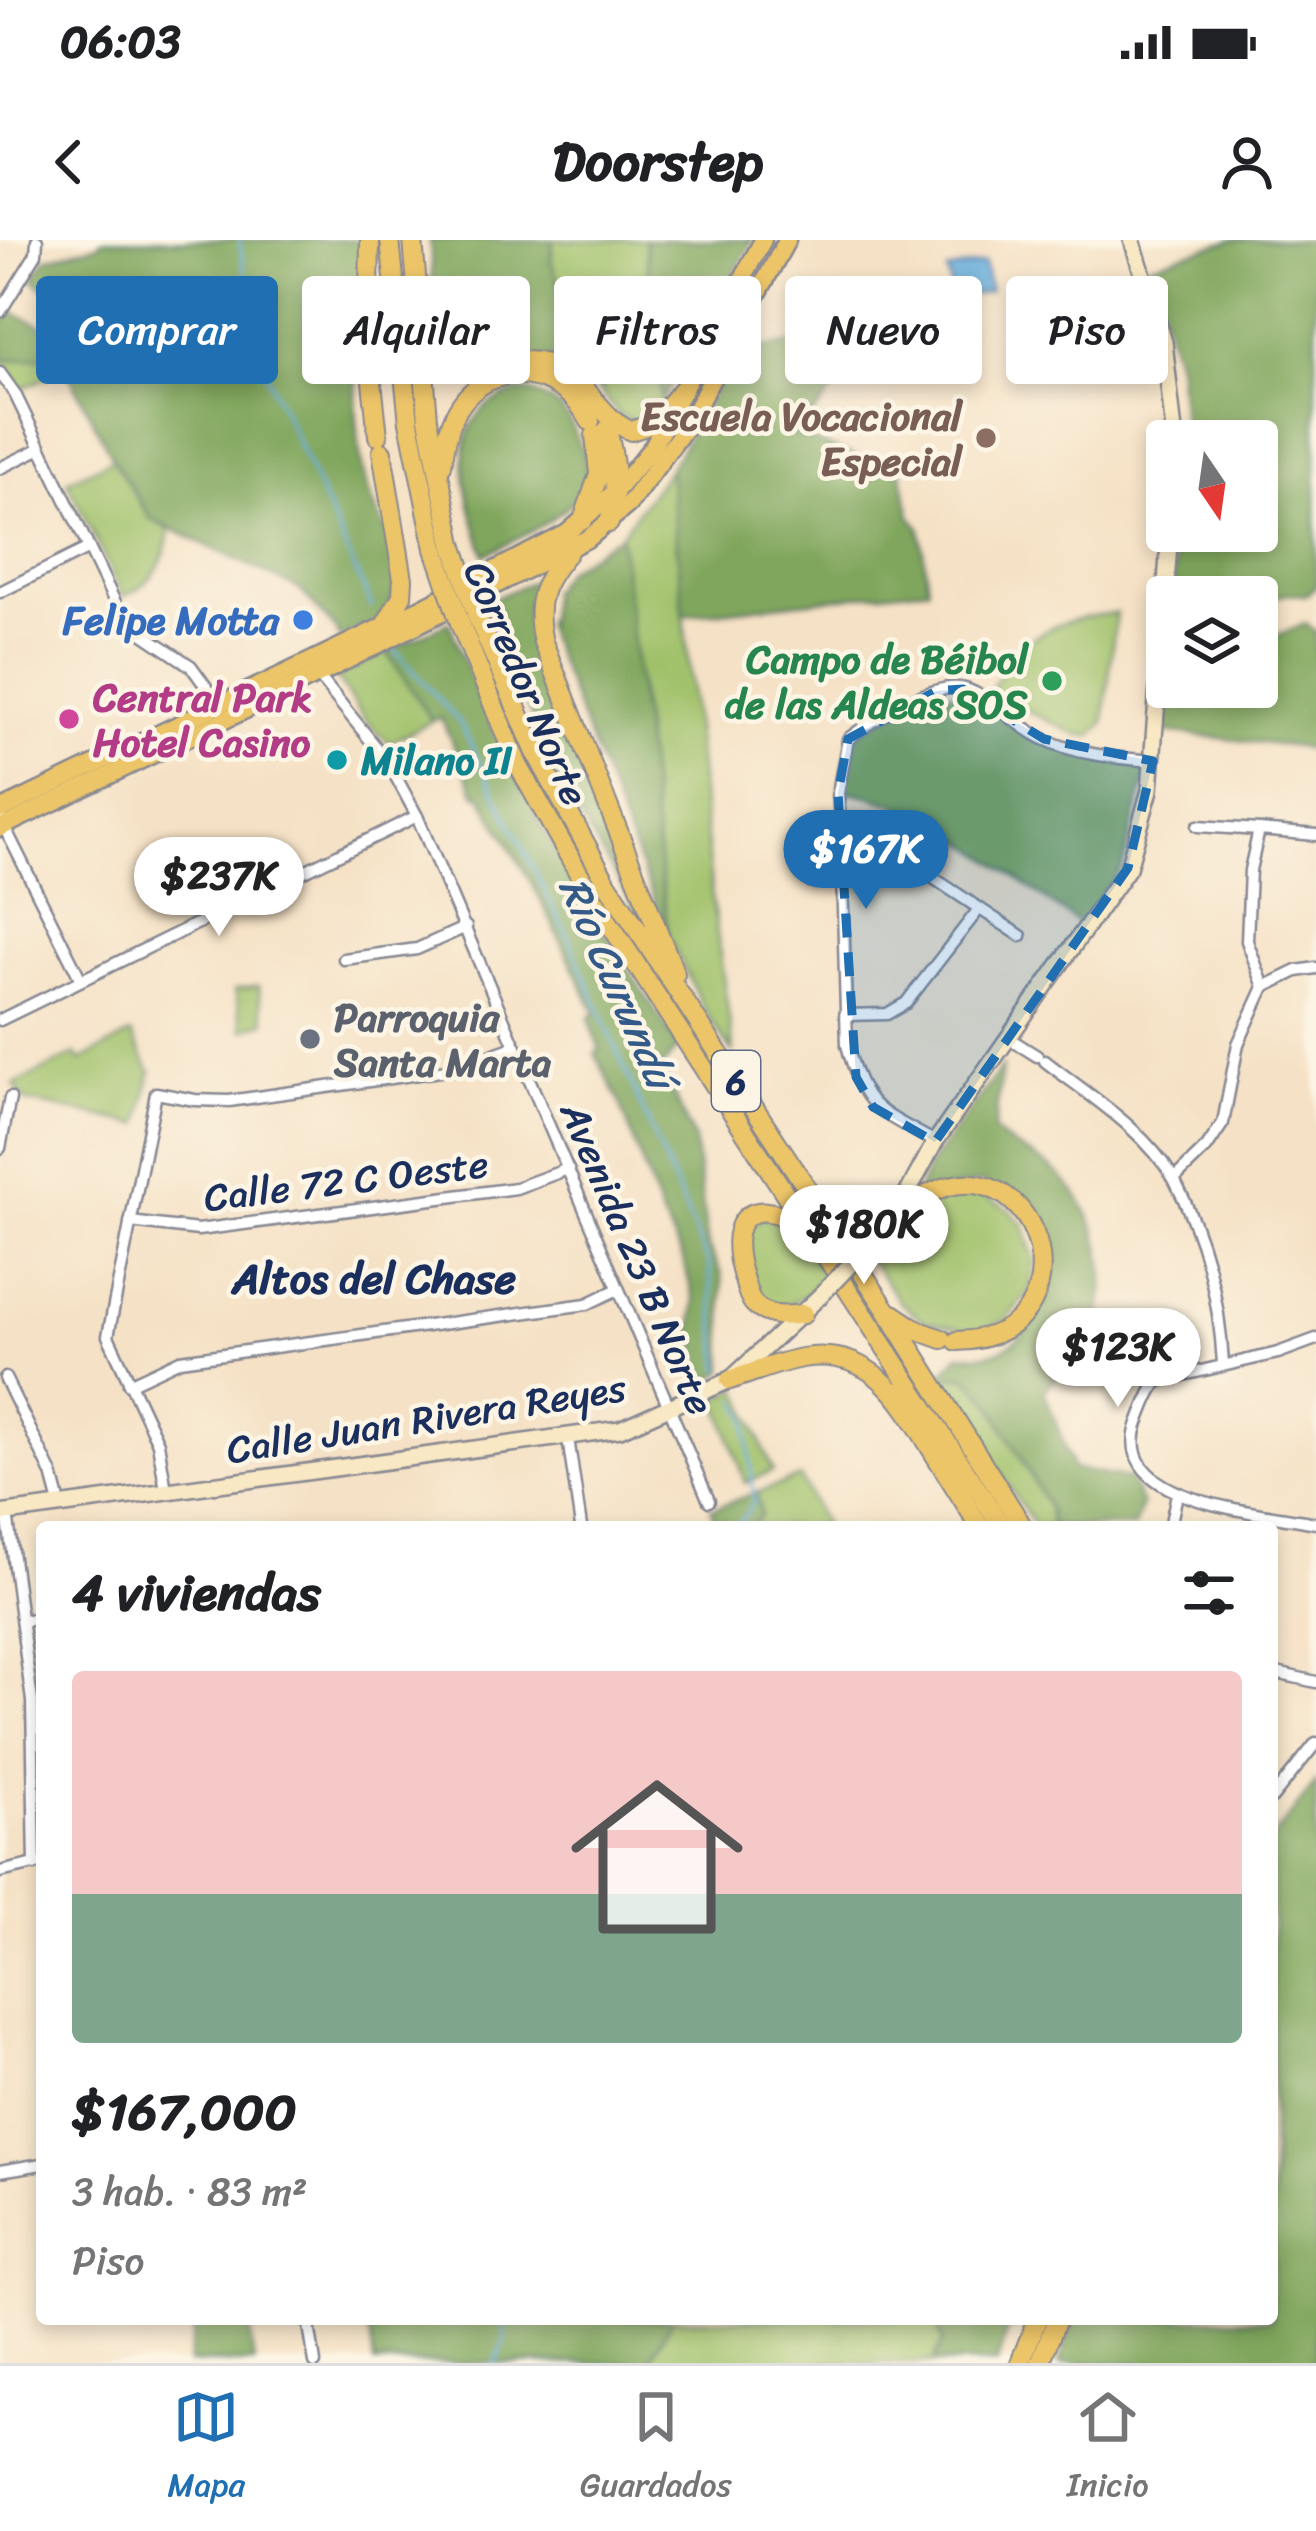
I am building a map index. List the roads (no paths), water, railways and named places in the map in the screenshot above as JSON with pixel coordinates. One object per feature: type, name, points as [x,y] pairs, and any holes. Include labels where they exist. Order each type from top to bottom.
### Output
[{"type":"highway","points":[[370,240],[368,346],[404,579],[402,596],[386,625]]},
{"type":"highway","name":"Corredor Norte","points":[[391,240],[409,422],[444,546],[518,765],[553,831],[998,1521]]},
{"type":"highway","name":"Corredor Norte","points":[[413,240],[417,276]]},
{"type":"highway","points":[[440,481],[447,438],[458,409],[478,387],[522,374],[542,376],[575,398],[598,425],[599,474],[584,520]]},
{"type":"highway","name":"Corredor Norte","points":[[424,384],[440,481],[444,546]]},
{"type":"highway","points":[[580,384],[598,425],[616,490],[609,523]]},
{"type":"highway","points":[[581,384],[615,422],[631,431],[652,424],[683,389]]},
{"type":"highway","points":[[568,552],[539,596],[542,642],[690,1012]]},
{"type":"highway","name":"Corredor Norte","points":[[470,623],[570,820],[1019,1521]]},
{"type":"highway","points":[[886,1309],[916,1330],[949,1340],[1002,1332],[1026,1312],[1043,1263],[1028,1215],[998,1190],[958,1183],[931,1191],[893,1220]]},
{"type":"highway","points":[[803,1314],[768,1313],[752,1302],[734,1245],[740,1226],[758,1213],[778,1213],[806,1227]]},
{"type":"highway","points":[[730,1381],[802,1358],[842,1358],[862,1364],[889,1383],[904,1403],[976,1521]]},
{"type":"highway","points":[[1020,2363],[1035,2325]]},
{"type":"highway","points":[[1040,2363],[1055,2325]]},
{"type":"main road","points":[[312,668],[386,625],[426,614],[544,548],[616,490],[653,446],[763,240]]},
{"type":"main road","points":[[1,821],[312,668],[568,552],[609,523],[647,483],[686,427],[787,240]]},
{"type":"main road","points":[[751,262],[770,271]]},
{"type":"street","points":[[0,312],[36,254],[37,240]]},
{"type":"street","points":[[1132,240],[1163,343],[1172,420]]},
{"type":"street","points":[[0,373],[124,621],[191,666],[222,712]]},
{"type":"street","points":[[0,468],[41,448]]},
{"type":"street","points":[[0,592],[89,548]]},
{"type":"street","name":"Calle Juan Rivera Reyes","points":[[3,1513],[620,1429],[730,1381],[803,1314],[893,1220],[935,1142],[1128,868],[1144,818],[1153,761],[1168,552]]},
{"type":"street","name":"Avenida 23 B Norte","points":[[312,668],[388,762],[417,816],[710,1502]]},
{"type":"street","points":[[935,1142],[873,1107],[856,1077],[847,1046],[838,793],[848,739],[873,719],[936,691],[963,688],[1044,739],[1153,761]]},
{"type":"street","points":[[0,1019],[417,816]]},
{"type":"street","points":[[1,821],[81,980]]},
{"type":"street","points":[[1198,826],[1316,836]]},
{"type":"street","points":[[1258,830],[1250,870],[1247,941],[1264,987]]},
{"type":"street","points":[[841,839],[882,844],[1021,936]]},
{"type":"street","points":[[845,1015],[887,1014],[906,1003],[979,909]]},
{"type":"street","points":[[344,959],[417,949],[466,927]]},
{"type":"street","points":[[1174,1178],[1207,1147],[1222,1123],[1238,1044],[1264,987],[1297,971],[1316,968]]},
{"type":"street","points":[[1010,1040],[1135,1130],[1157,1152],[1174,1178],[1208,1260],[1220,1308],[1223,1363]]},
{"type":"street","points":[[166,1490],[158,1443],[108,1336],[155,1093],[229,1101],[454,1069],[516,1046]]},
{"type":"street","points":[[0,1148],[10,1098]]},
{"type":"street","name":"Calle 72 C Oeste","points":[[130,1222],[198,1230],[516,1188],[568,1169]]},
{"type":"street","points":[[129,1384],[180,1360],[586,1304],[618,1289]]},
{"type":"street","points":[[1316,1339],[1278,1353],[1158,1381],[1149,1392],[1132,1440],[1133,1453],[1147,1477],[1177,1494],[1316,1523]]},
{"type":"street","points":[[5,1378],[52,1474],[60,1504]]},
{"type":"street","points":[[568,1438],[580,1521]]},
{"type":"street","points":[[1170,1521],[1177,1494]]},
{"type":"street","points":[[3,1513],[32,1702],[36,1794]]},
{"type":"street","points":[[22,1621],[36,1619]]},
{"type":"street","points":[[1278,1673],[1316,1682]]},
{"type":"street","points":[[1278,1790],[1316,1743]]},
{"type":"street","points":[[0,1872],[36,1864]]},
{"type":"street","points":[[0,2171],[36,2165]]},
{"type":"street","points":[[309,2325],[315,2363]]},
{"type":"water","points":[[984,263],[990,291],[982,293],[982,276],[948,276],[947,271]]},
{"type":"waterway","name":"Río Curundú","points":[[239,240],[261,362],[372,607]]},
{"type":"waterway","name":"Río Curundú","points":[[393,648],[460,723],[569,939],[709,1264],[721,1370]]},
{"type":"waterway","name":"Río Curundú","points":[[736,1400],[746,1415],[754,1501],[741,1521]]},
{"type":"waterway","name":"Río Curundú","points":[[496,2363],[506,2325]]},
{"type":"place","name":"Escuela Vocacional Especial","points":[[986,438]]},
{"type":"place","name":"Felipe Motta","points":[[303,620]]},
{"type":"place","name":"Campo de Béibol de las Aldeas SOS","points":[[1052,681]]},
{"type":"place","name":"Central Park Hotel Casino","points":[[69,719]]},
{"type":"place","name":"Milano II","points":[[337,760]]},
{"type":"place","name":"Parroquia Santa Marta","points":[[310,1039]]},
{"type":"district","name":"Altos del Chase","points":[[374,1278]]}]
